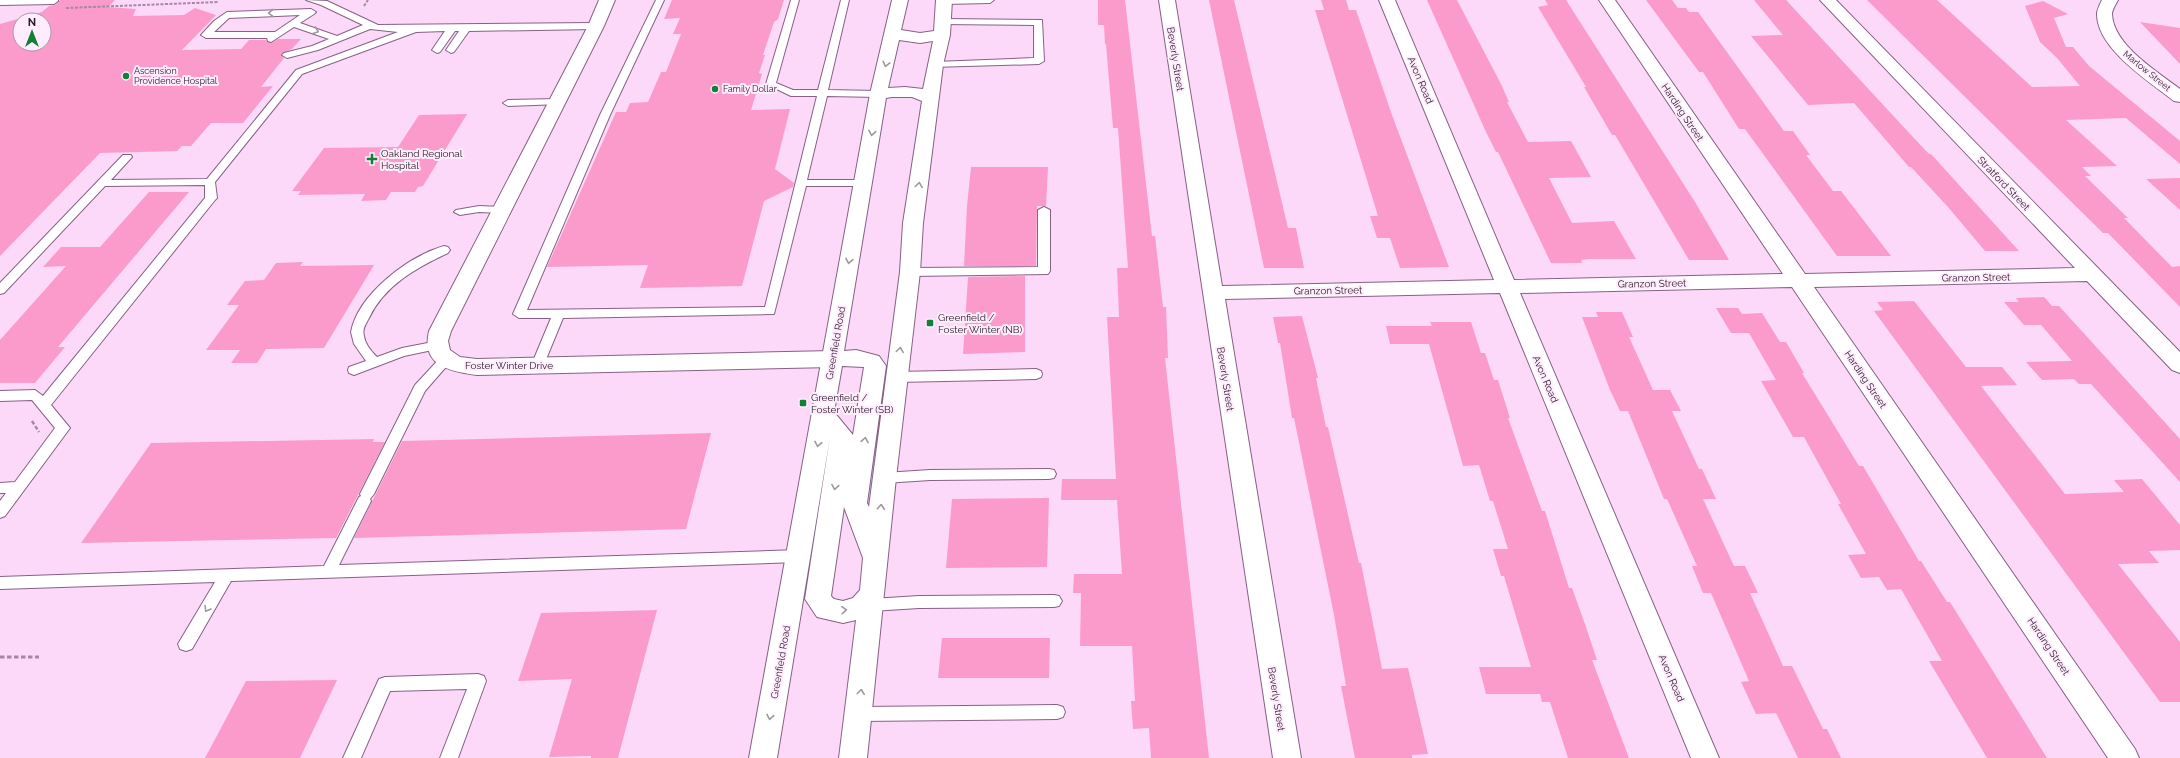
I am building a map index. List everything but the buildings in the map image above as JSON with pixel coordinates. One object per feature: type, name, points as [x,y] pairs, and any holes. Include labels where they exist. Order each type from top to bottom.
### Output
[{"type":"street","points":[[442,352],[437,340],[443,325],[558,102],[596,26],[607,0]]},
{"type":"street","name":"Greenfield Road","points":[[763,758],[878,94],[900,0]]},
{"type":"street","points":[[853,758],[872,599],[884,478],[910,272],[913,223],[935,65],[942,28],[944,0]]},
{"type":"street","name":"Beverly Street","points":[[1167,0],[1212,293],[1287,758]]},
{"type":"street","name":"Avon Road","points":[[1387,0],[1705,758]]},
{"type":"street","name":"Harding Street","points":[[1606,0],[2125,758]]},
{"type":"street","name":"Stratford Street","points":[[1828,0],[2180,365]]},
{"type":"street","name":"Marlow Street","points":[[2104,2],[2104,23],[2121,50],[2180,97]]},
{"type":"street","points":[[893,34],[920,38],[942,28]]},
{"type":"street","points":[[878,94],[914,92],[923,93],[931,99]]},
{"type":"street","name":"Granzon Street","points":[[1212,293],[2092,274]]},
{"type":"street","name":"Foster Winter Drive","points":[[442,352],[458,365],[477,367],[856,358],[870,361],[875,366],[855,503],[876,559]]},
{"type":"street","points":[[823,414],[842,437],[818,599],[826,609],[843,612],[862,607],[872,599]]},
{"type":"lane","points":[[310,0],[333,0]]},
{"type":"lane","points":[[660,0],[605,115],[519,314],[770,310],[845,0]]},
{"type":"lane","points":[[795,0],[771,84],[791,93],[878,94]]},
{"type":"lane","points":[[944,0],[990,0]]},
{"type":"lane","points":[[0,2],[54,1]]},
{"type":"lane","points":[[310,12],[227,15],[206,35],[274,37],[326,1]]},
{"type":"lane","points":[[326,1],[376,28],[414,29],[596,26]]},
{"type":"lane","points":[[935,65],[1040,61],[1039,22],[942,28]]},
{"type":"lane","points":[[293,24],[338,39]]},
{"type":"lane","points":[[287,55],[315,48],[371,25]]},
{"type":"lane","points":[[437,50],[452,28]]},
{"type":"lane","points":[[451,50],[466,28]]},
{"type":"lane","points":[[44,405],[211,198],[210,182],[299,72],[414,29]]},
{"type":"lane","points":[[508,103],[558,102]]},
{"type":"lane","points":[[2,286],[127,157]]},
{"type":"lane","points":[[102,183],[210,182]]},
{"type":"lane","points":[[800,183],[863,183]]},
{"type":"lane","points":[[460,212],[479,209],[502,210]]},
{"type":"lane","points":[[910,272],[1044,271],[1044,210]]},
{"type":"lane","points":[[373,361],[359,341],[356,331],[368,308],[379,292],[398,274],[444,250]]},
{"type":"lane","points":[[537,366],[559,313]]},
{"type":"lane","points":[[354,370],[373,361],[442,352]]},
{"type":"lane","points":[[328,572],[420,388],[442,352]]},
{"type":"lane","points":[[896,377],[1036,374]]},
{"type":"lane","points":[[0,396],[35,396],[63,428],[10,494],[0,512]]},
{"type":"lane","points":[[884,478],[930,475],[1049,474]]},
{"type":"lane","points":[[0,488],[10,494]]},
{"type":"lane","points":[[0,583],[798,556]]},
{"type":"lane","points":[[186,644],[227,575]]},
{"type":"lane","points":[[872,599],[919,602],[1054,601]]},
{"type":"lane","points":[[352,758],[385,684],[478,681],[449,758]]},
{"type":"lane","points":[[858,714],[1057,712]]},
{"type":"path","points":[[64,8],[225,2]]},
{"type":"path","points":[[30,417],[40,434],[37,438]]},
{"type":"path","points":[[0,657],[39,657]]},
{"type":"place","name":"Ascension Providence Hospital","points":[[126,76]]},
{"type":"place","name":"Family Dollar","points":[[715,89]]},
{"type":"place","name":"Oakland Regional Hospital","points":[[372,159]]},
{"type":"place","name":"Greenfield / Foster Winter (NB)","points":[[930,323]]},
{"type":"place","name":"Greenfield / Foster Winter (SB)","points":[[803,403]]}]
